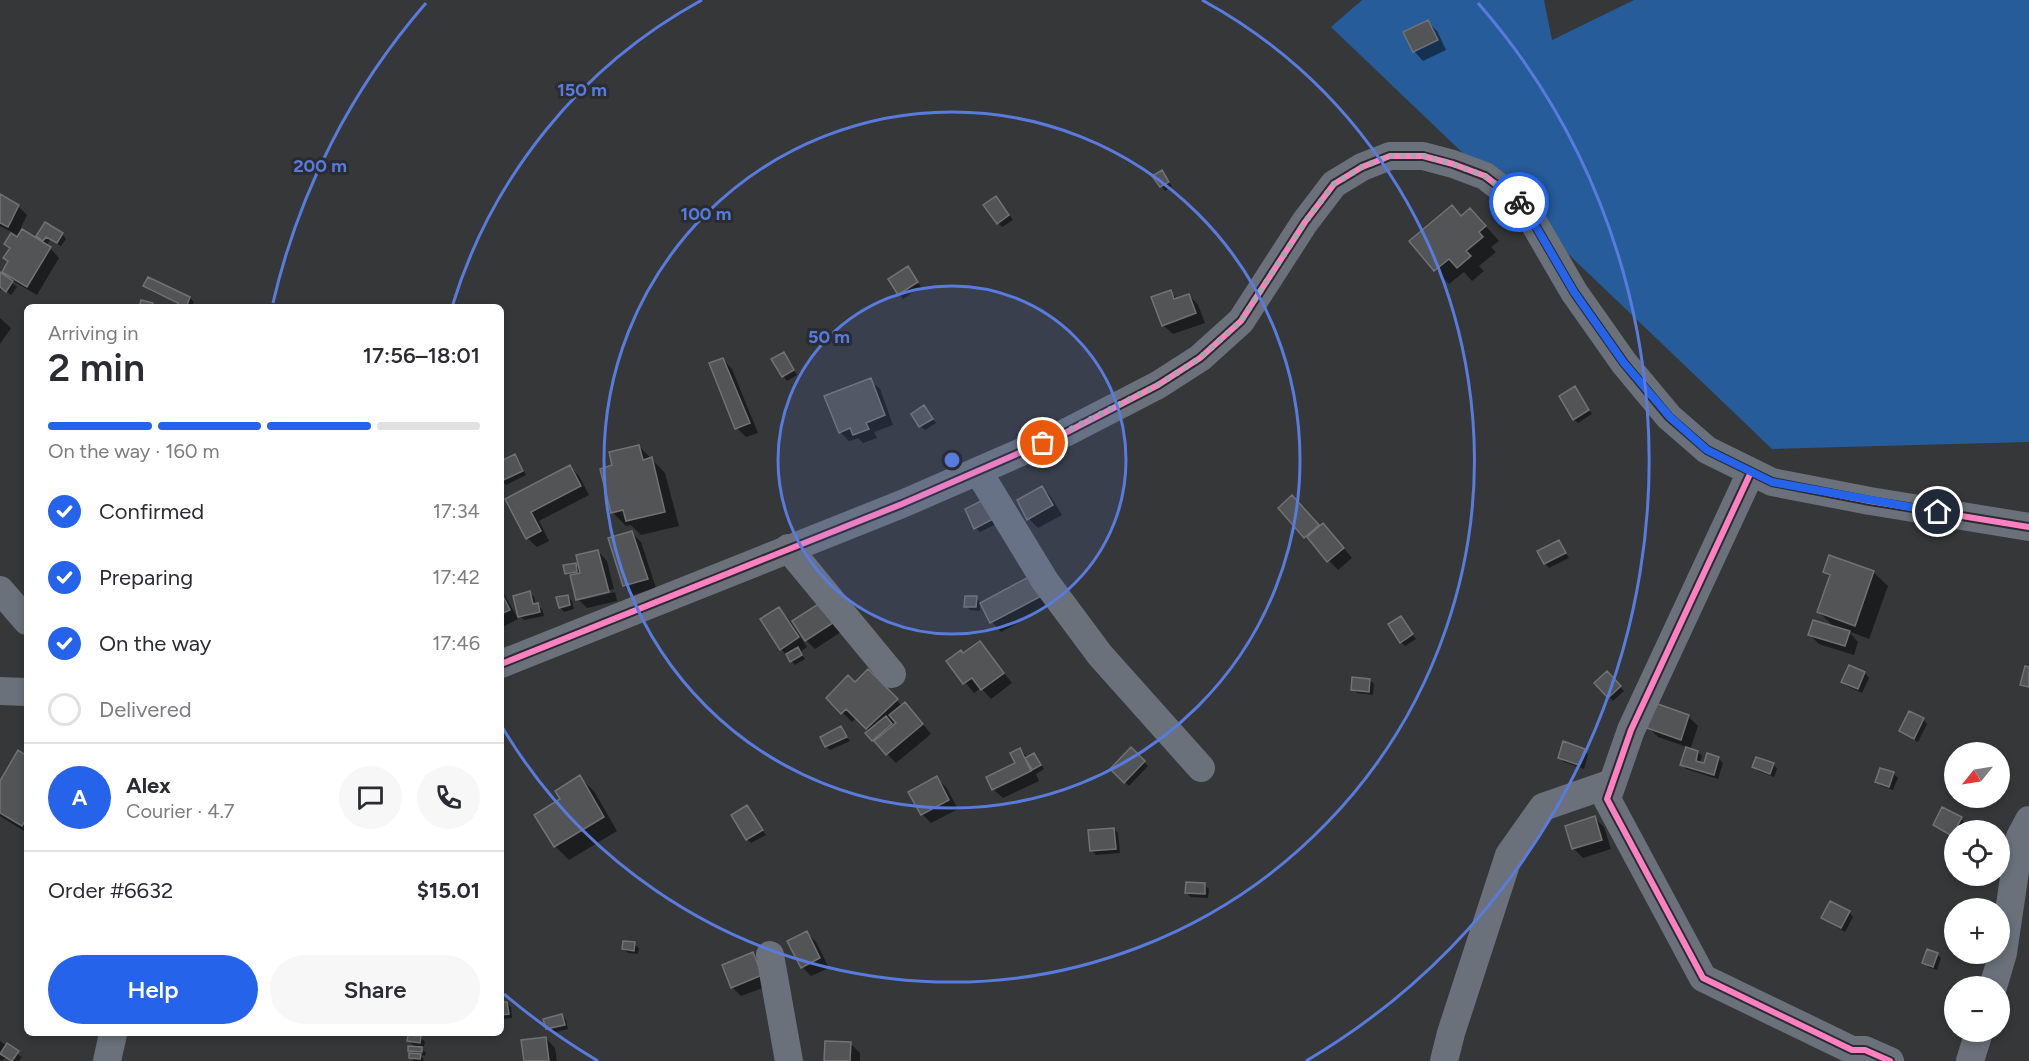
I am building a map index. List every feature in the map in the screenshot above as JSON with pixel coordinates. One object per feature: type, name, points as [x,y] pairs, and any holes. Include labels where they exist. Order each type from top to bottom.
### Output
[{"type":"street","points":[[504,663],[902,504],[1065,433],[1158,385],[1200,358],[1241,321],[1305,222],[1334,184],[1362,167],[1390,156],[1424,156],[1453,164],[1485,176],[1524,206],[1574,292],[1624,363],[1670,417],[1707,450],[1772,482],[1870,501],[2029,527]]},
{"type":"street","points":[[978,471],[1045,581],[1100,655],[1201,768]]},
{"type":"street","points":[[1751,472],[1632,730],[1607,799],[1703,978],[1846,1056],[1865,1050],[1890,1061]]},
{"type":"street","points":[[788,548],[892,674]]},
{"type":"street","points":[[0,590],[24,618]]},
{"type":"street","points":[[0,691],[24,692]]},
{"type":"street","points":[[1444,1061],[1509,855],[1543,807],[1612,783]]},
{"type":"street","points":[[1996,976],[2003,953],[2020,837],[2029,820]]},
{"type":"street","points":[[770,955],[789,1061]]},
{"type":"street","points":[[107,1061],[113,1036]]},
{"type":"street","points":[[1970,1061],[1976,1042]]},
{"type":"shaded area","points":[[1362,0],[1544,0],[1552,40],[1634,0],[2029,0],[2029,442],[1772,449],[1331,27]]},
{"type":"building","points":[[1428,20],[1438,40],[1413,52],[1403,32]]},
{"type":"building","points":[[1162,170],[1169,182],[1160,187],[1152,176]]},
{"type":"building","points":[[0,194],[19,205],[8,227],[0,223]]},
{"type":"building","points":[[996,196],[1009,215],[997,224],[983,205]]},
{"type":"building","points":[[1452,205],[1461,216],[1470,208],[1486,226],[1479,232],[1483,237],[1466,251],[1471,256],[1457,268],[1449,259],[1434,271],[1409,241]]},
{"type":"building","points":[[45,222],[63,233],[57,243],[46,237],[43,241],[36,236]]},
{"type":"building","points":[[22,229],[51,247],[27,287],[2,272],[8,261],[3,258],[10,248],[4,244],[11,233],[17,237]]},
{"type":"building","points":[[908,266],[918,282],[898,295],[888,279]]},
{"type":"building","points":[[0,272],[13,281],[6,292],[0,287]]},
{"type":"building","points":[[148,277],[190,297],[187,304],[178,304],[143,286]]},
{"type":"building","points":[[1171,290],[1174,299],[1189,294],[1196,313],[1162,326],[1151,297]]},
{"type":"building","points":[[141,300],[153,303],[153,304],[140,304]]},
{"type":"building","points":[[784,352],[794,370],[782,377],[771,359]]},
{"type":"building","points":[[723,358],[750,423],[735,429],[709,363]]},
{"type":"building","points":[[871,378],[885,415],[866,423],[869,429],[853,435],[850,428],[839,433],[824,396]]},
{"type":"building","points":[[1575,386],[1589,410],[1573,420],[1559,396]]},
{"type":"building","points":[[924,405],[933,419],[919,427],[911,414]]},
{"type":"building","points":[[639,445],[643,460],[652,457],[665,512],[626,521],[623,510],[611,513],[600,469],[612,465],[609,452]]},
{"type":"building","points":[[515,454],[523,471],[504,480],[504,460]]},
{"type":"building","points":[[570,465],[581,486],[531,512],[541,531],[526,539],[505,499]]},
{"type":"building","points":[[1042,486],[1053,505],[1027,520],[1017,500]]},
{"type":"building","points":[[1292,495],[1319,525],[1304,538],[1278,508]]},
{"type":"building","points":[[985,499],[995,518],[974,529],[965,509]]},
{"type":"building","points":[[1323,523],[1344,548],[1327,562],[1307,537]]},
{"type":"building","points":[[632,531],[648,579],[623,586],[608,538]]},
{"type":"building","points":[[1559,540],[1566,553],[1544,564],[1537,551]]},
{"type":"building","points":[[598,550],[609,592],[576,600],[570,575],[580,573],[576,555]]},
{"type":"building","points":[[1829,555],[1874,571],[1855,626],[1817,612],[1830,575],[1823,572]]},
{"type":"building","points":[[576,563],[577,572],[565,574],[563,565]]},
{"type":"building","points":[[1038,572],[1049,592],[990,623],[980,603]]},
{"type":"building","points":[[530,591],[533,604],[538,603],[540,612],[518,617],[513,596]]},
{"type":"building","points":[[568,595],[570,605],[559,608],[556,597]]},
{"type":"building","points":[[965,596],[977,596],[976,607],[964,607]]},
{"type":"building","points":[[504,598],[510,610],[504,613]]},
{"type":"building","points":[[826,599],[839,619],[805,641],[792,621]]},
{"type":"building","points":[[779,607],[799,637],[780,650],[760,619]]},
{"type":"building","points":[[1401,616],[1413,634],[1400,643],[1388,624]]},
{"type":"building","points":[[1813,620],[1850,631],[1845,646],[1808,635]]},
{"type":"building","points":[[980,641],[1004,673],[981,690],[972,678],[963,684],[946,661],[961,650],[963,653]]},
{"type":"building","points":[[798,647],[802,655],[790,662],[786,654]]},
{"type":"building","points":[[1849,665],[1865,672],[1858,689],[1841,682]]},
{"type":"building","points":[[2025,666],[2029,667],[2029,687],[2020,685]]},
{"type":"building","points":[[868,669],[898,699],[866,729],[846,709],[841,714],[826,698],[848,675],[855,682]]},
{"type":"building","points":[[1607,671],[1621,686],[1608,698],[1594,683]]},
{"type":"building","points":[[1352,677],[1370,679],[1369,692],[1351,690]]},
{"type":"building","points":[[905,702],[923,724],[886,755],[874,741],[896,723],[889,715]]},
{"type":"building","points":[[1655,703],[1689,715],[1681,740],[1647,728]]},
{"type":"building","points":[[1909,711],[1924,718],[1914,739],[1899,731]]},
{"type":"building","points":[[886,716],[892,724],[872,741],[865,733]]},
{"type":"building","points":[[841,726],[847,737],[825,747],[820,737]]},
{"type":"building","points":[[1563,741],[1585,749],[1579,765],[1558,758]]},
{"type":"building","points":[[1131,747],[1145,761],[1124,783],[1110,769]]},
{"type":"building","points":[[1686,747],[1698,751],[1696,761],[1704,763],[1707,753],[1719,757],[1714,775],[1680,765]]},
{"type":"building","points":[[1020,748],[1031,771],[992,790],[986,777],[1015,763],[1010,753]]},
{"type":"building","points":[[18,750],[24,754],[24,823],[22,826],[0,813],[0,781]]},
{"type":"building","points":[[1034,753],[1041,765],[1032,770],[1025,758]]},
{"type":"building","points":[[1756,757],[1774,763],[1770,774],[1752,767]]},
{"type":"building","points":[[1880,768],[1894,772],[1889,787],[1875,782]]},
{"type":"building","points":[[580,775],[604,817],[554,847],[534,815],[560,799],[555,791]]},
{"type":"building","points":[[937,776],[949,800],[921,815],[908,792]]},
{"type":"building","points":[[747,805],[763,830],[746,840],[731,815]]},
{"type":"building","points":[[1942,807],[1962,817],[1960,820],[1944,820],[1944,831],[1933,825]]},
{"type":"building","points":[[1595,816],[1602,840],[1572,849],[1565,826]]},
{"type":"building","points":[[1114,828],[1116,849],[1090,851],[1088,830]]},
{"type":"building","points":[[1186,882],[1205,883],[1205,894],[1185,893]]},
{"type":"building","points":[[1830,901],[1850,911],[1841,928],[1821,918]]},
{"type":"building","points":[[807,931],[820,958],[801,968],[787,941]]},
{"type":"building","points":[[623,941],[635,942],[634,951],[622,949]]},
{"type":"building","points":[[1927,949],[1938,953],[1933,967],[1922,963]]},
{"type":"building","points":[[753,952],[762,975],[731,988],[722,965]]},
{"type":"building","points":[[504,1002],[507,1002],[509,1014],[504,1015]]},
{"type":"building","points":[[562,1014],[565,1025],[546,1029],[543,1019]]},
{"type":"building","points":[[408,1036],[421,1036],[420,1043],[407,1041]]},
{"type":"building","points":[[546,1037],[549,1061],[524,1061],[521,1040]]},
{"type":"building","points":[[825,1041],[851,1042],[850,1061],[824,1061]]},
{"type":"building","points":[[7,1043],[19,1051],[12,1061],[0,1054]]},
{"type":"building","points":[[408,1046],[422,1047],[422,1052],[408,1051]]},
{"type":"building","points":[[409,1053],[421,1054],[420,1059],[409,1058]]},
{"type":"cycle path","points":[[504,663],[902,504],[1065,433],[1158,385],[1200,358],[1241,321],[1305,222],[1334,184],[1362,167],[1390,156],[1423,156],[1453,164],[1485,176],[1524,206],[1574,292],[1624,363],[1669,417],[1707,450],[1772,482],[1870,501],[2029,527]]},
{"type":"cycle path","points":[[1751,472],[1631,730],[1607,799],[1703,978],[1852,1050],[1865,1050],[1890,1061]]},
{"type":"way so far","points":[[1043,443],[1158,385],[1200,358],[1241,321],[1305,222],[1334,184],[1362,167],[1390,156],[1424,156],[1485,176],[1519,202]]},
{"type":"route","points":[[1519,202],[1524,206],[1574,292],[1624,363],[1670,417],[1707,450],[1772,482],[1938,512]]}]
